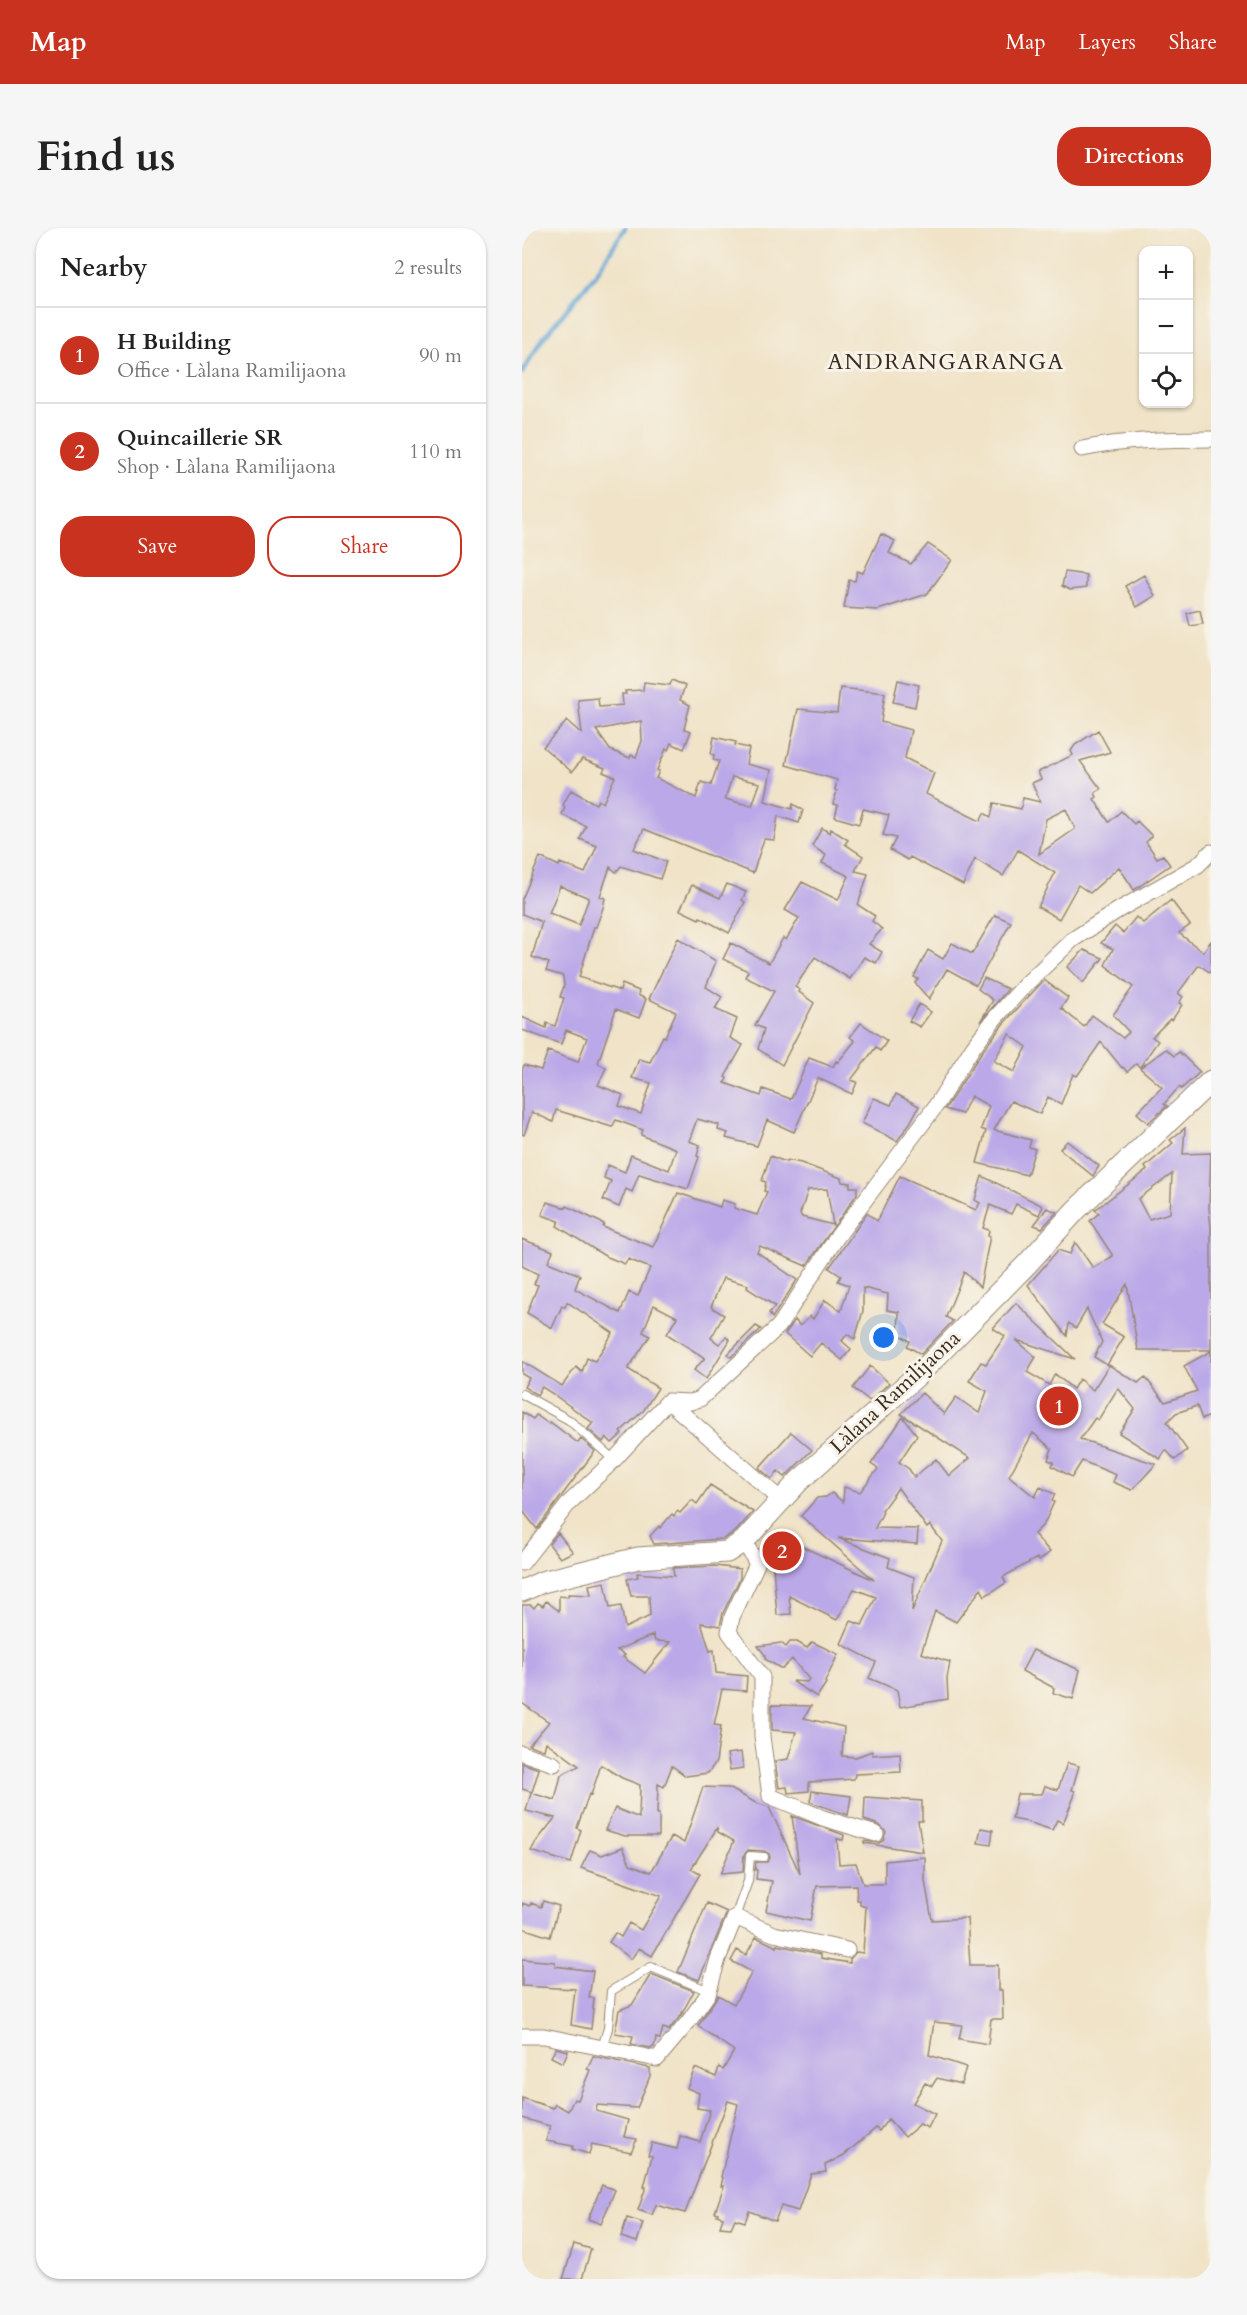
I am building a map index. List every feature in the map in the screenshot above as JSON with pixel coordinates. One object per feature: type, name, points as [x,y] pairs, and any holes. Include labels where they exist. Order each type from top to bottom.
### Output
[{"type":"street","points":[[1082,449],[1116,443],[1211,439]]},
{"type":"street","points":[[668,1401],[691,1402],[700,1399],[779,1326],[837,1237],[934,1107],[973,1047],[1025,985],[1071,940],[1198,865],[1211,852]]},
{"type":"street","name":"Làlana Ramilijaona","points":[[522,1591],[542,1582],[638,1558],[727,1552],[744,1541],[799,1481],[922,1371],[1027,1264],[1076,1210],[1211,1082]]},
{"type":"street","points":[[522,1563],[568,1503],[614,1460],[668,1401]]},
{"type":"street","points":[[668,1401],[781,1500]]},
{"type":"street","points":[[744,1541],[757,1564],[732,1617],[729,1632],[762,1677],[762,1736],[770,1796],[823,1818],[876,1834]]},
{"type":"street","points":[[522,1753],[554,1764]]},
{"type":"street","points":[[522,2036],[544,2036],[657,2059],[688,2021],[708,1991],[735,1917],[774,1934],[847,1950]]},
{"type":"lane","points":[[522,1394],[568,1420],[614,1460]]},
{"type":"lane","points":[[735,1917],[748,1881],[750,1856],[764,1857]]},
{"type":"lane","points":[[602,2048],[608,2028],[611,1991],[651,1967],[708,1991]]},
{"type":"building","points":[[881,534],[895,541],[889,553],[911,564],[928,544],[952,560],[927,594],[878,610],[844,608],[849,580],[855,581],[857,571],[863,573]]},
{"type":"building","points":[[1065,572],[1086,575],[1086,588],[1070,590],[1062,586]]},
{"type":"building","points":[[1144,575],[1155,596],[1137,607],[1125,586]]},
{"type":"building","points":[[1200,610],[1203,624],[1190,626],[1187,613]]},
{"type":"building","points":[[672,680],[685,686],[680,700],[690,705],[684,729],[691,731],[684,749],[671,743],[668,750],[666,749],[656,778],[696,798],[701,782],[711,785],[719,761],[713,760],[714,755],[711,754],[714,737],[736,742],[735,745],[749,748],[746,764],[771,770],[765,801],[792,809],[793,804],[803,810],[799,823],[778,816],[774,840],[764,839],[753,873],[644,829],[634,849],[666,862],[660,879],[621,866],[616,872],[610,867],[600,896],[605,898],[603,908],[596,927],[594,927],[579,977],[620,991],[622,984],[639,991],[638,995],[646,999],[639,1018],[616,1009],[598,1063],[606,1068],[598,1085],[623,1095],[619,1106],[641,1114],[651,1083],[632,1078],[639,1059],[650,1062],[676,1012],[649,999],[678,938],[716,961],[706,987],[722,997],[715,1009],[737,1019],[730,1038],[743,1045],[725,1077],[727,1078],[725,1083],[761,1096],[763,1089],[791,1099],[809,1058],[833,1067],[855,1041],[850,1037],[861,1023],[887,1041],[880,1051],[876,1047],[851,1080],[857,1082],[852,1094],[818,1078],[794,1132],[767,1120],[757,1146],[726,1138],[728,1133],[718,1130],[719,1125],[697,1119],[689,1141],[700,1145],[697,1156],[699,1157],[688,1189],[639,1174],[632,1192],[626,1189],[619,1207],[603,1200],[611,1181],[604,1178],[608,1165],[625,1172],[631,1155],[669,1170],[676,1149],[641,1135],[643,1130],[616,1120],[612,1127],[556,1110],[553,1122],[532,1112],[524,1135],[522,1134],[522,1071],[524,1065],[541,1070],[548,1051],[578,1062],[587,1038],[566,1030],[561,1044],[522,1030],[522,1017],[546,1028],[547,1023],[555,1026],[564,998],[560,997],[564,986],[563,976],[546,971],[549,963],[532,957],[542,922],[522,914],[522,899],[540,857],[559,866],[560,863],[585,873],[597,846],[580,839],[586,826],[562,815],[565,807],[563,805],[571,790],[596,804],[598,800],[603,803],[615,777],[603,772],[605,768],[582,759],[572,772],[543,747],[567,721],[582,734],[578,700],[598,698],[599,707],[623,705],[622,694],[626,694],[625,691],[643,690],[644,682],[670,685]],"holes":[[[641,721],[642,741],[636,757],[631,755],[630,758],[610,750],[596,730]],[[732,777],[760,783],[752,806],[725,799]],[[560,886],[589,898],[579,925],[549,913]]]},
{"type":"building","points":[[898,680],[919,685],[915,707],[893,702]]},
{"type":"building","points":[[840,688],[885,693],[881,722],[911,730],[905,758],[934,773],[926,794],[980,821],[984,813],[991,817],[994,803],[1021,809],[1023,798],[1040,802],[1032,783],[1041,779],[1038,772],[1073,755],[1071,751],[1075,745],[1098,730],[1110,752],[1080,761],[1101,789],[1095,793],[1097,797],[1094,799],[1109,822],[1121,811],[1134,824],[1137,821],[1152,836],[1146,842],[1157,858],[1163,855],[1170,865],[1134,890],[1119,867],[1090,893],[1078,885],[1059,919],[1038,907],[1055,873],[1018,850],[1003,876],[975,859],[963,885],[910,857],[908,860],[890,850],[896,838],[883,835],[889,815],[863,809],[859,824],[835,817],[838,805],[833,804],[837,791],[835,790],[837,780],[786,765],[798,709],[837,713]],"holes":[[[1066,809],[1075,829],[1039,854],[1046,819]]]},
{"type":"building","points":[[822,828],[830,833],[831,829],[848,840],[845,844],[863,856],[855,871],[868,874],[858,905],[875,916],[872,921],[882,929],[869,944],[882,952],[876,963],[864,957],[850,979],[815,957],[795,987],[814,1003],[782,1065],[758,1049],[764,1029],[755,1025],[774,991],[745,977],[748,971],[723,959],[731,943],[769,963],[783,938],[786,940],[799,918],[785,910],[802,882],[838,900],[849,876],[822,863],[826,855],[812,846]]},
{"type":"building","points":[[727,884],[746,892],[742,900],[745,902],[729,933],[700,917],[699,919],[680,910],[692,885],[720,898]]},
{"type":"building","points":[[1171,900],[1190,925],[1179,933],[1203,952],[1211,941],[1211,973],[1199,965],[1178,993],[1183,997],[1179,1003],[1182,1005],[1172,1020],[1170,1019],[1152,1037],[1158,1041],[1140,1067],[1136,1064],[1127,1072],[1101,1042],[1077,1076],[1073,1074],[1061,1104],[1048,1097],[1040,1114],[1011,1101],[994,1130],[1031,1140],[1029,1147],[1035,1149],[1027,1175],[977,1163],[986,1131],[981,1129],[989,1106],[971,1096],[962,1114],[945,1109],[981,1053],[1004,1023],[1044,980],[1068,998],[1061,1008],[1084,1027],[1092,1015],[1123,1038],[1129,1032],[1113,1015],[1133,987],[1105,965],[1113,949],[1101,943],[1115,926],[1123,933],[1136,917],[1143,923]],"holes":[[[1009,1034],[1027,1047],[1014,1072],[994,1061]]]},
{"type":"building","points":[[995,915],[1011,922],[976,985],[947,969],[929,999],[915,983],[918,979],[914,977],[928,950],[943,959],[952,943],[972,954]]},
{"type":"building","points":[[1084,950],[1103,958],[1083,983],[1067,967]]},
{"type":"building","points":[[984,978],[1008,989],[980,1022],[993,1000],[978,989]]},
{"type":"building","points":[[919,1004],[931,1012],[920,1027],[909,1021]]},
{"type":"building","points":[[1166,1049],[1174,1056],[1179,1052],[1200,1072],[1181,1089],[1179,1087],[1164,1104],[1167,1106],[1148,1123],[1137,1113],[1162,1087],[1140,1068]]},
{"type":"building","points":[[896,1094],[919,1106],[897,1141],[862,1123],[874,1098],[891,1105]]},
{"type":"building","points":[[1185,1128],[1183,1154],[1211,1153],[1209,1208],[1211,1350],[1138,1350],[1127,1284],[1102,1324],[1124,1337],[1107,1365],[1094,1357],[1102,1342],[1087,1309],[1076,1328],[1069,1323],[1067,1336],[1028,1285],[1058,1250],[1070,1254],[1075,1242],[1093,1268],[1113,1256],[1090,1221],[1099,1213],[1095,1210],[1147,1170],[1145,1167],[1173,1143],[1170,1140]],"holes":[[[1172,1174],[1170,1213],[1149,1219],[1138,1199]]]},
{"type":"building","points":[[1067,1141],[1099,1166],[1093,1176],[1060,1149]]},
{"type":"building","points":[[770,1156],[786,1162],[787,1160],[801,1163],[841,1178],[842,1182],[850,1183],[850,1187],[857,1187],[857,1194],[806,1266],[760,1246],[757,1252],[797,1280],[772,1318],[769,1313],[775,1306],[747,1288],[748,1285],[723,1278],[711,1307],[724,1315],[711,1338],[719,1344],[726,1337],[730,1340],[706,1379],[694,1370],[705,1358],[667,1334],[677,1317],[654,1305],[643,1332],[650,1336],[628,1369],[658,1388],[644,1410],[620,1432],[622,1434],[612,1443],[606,1437],[603,1442],[588,1429],[593,1423],[542,1387],[537,1395],[524,1387],[529,1378],[522,1374],[522,1361],[562,1386],[576,1367],[582,1372],[587,1358],[595,1361],[613,1333],[567,1302],[565,1307],[562,1306],[552,1328],[527,1313],[538,1285],[534,1284],[538,1274],[522,1266],[522,1239],[553,1251],[548,1262],[580,1275],[575,1289],[620,1313],[629,1292],[638,1296],[650,1268],[628,1259],[625,1264],[605,1256],[557,1226],[559,1221],[542,1215],[547,1202],[566,1208],[567,1206],[604,1224],[603,1227],[653,1247],[678,1193],[720,1207],[722,1200],[735,1204],[734,1208],[757,1215],[767,1192],[764,1191],[766,1182],[762,1181]],"holes":[[[827,1189],[833,1225],[802,1217],[800,1214],[808,1190]]]},
{"type":"building","points":[[900,1176],[976,1210],[980,1203],[975,1200],[982,1176],[1043,1206],[1039,1215],[1016,1204],[1011,1214],[990,1205],[983,1228],[989,1230],[988,1236],[990,1236],[980,1287],[964,1272],[946,1317],[953,1321],[921,1354],[907,1346],[910,1341],[898,1334],[899,1312],[887,1310],[888,1294],[863,1288],[863,1311],[855,1339],[847,1334],[842,1341],[851,1349],[842,1360],[821,1343],[810,1356],[785,1334],[795,1320],[800,1326],[810,1316],[813,1319],[825,1300],[841,1311],[849,1285],[838,1281],[841,1276],[829,1268],[867,1213],[877,1221]]},
{"type":"building","points":[[1047,1208],[1057,1212],[1042,1228],[1034,1225]]},
{"type":"building","points":[[1016,1303],[1075,1359],[1016,1340],[1036,1357],[1027,1372],[1049,1385],[1055,1374],[1073,1389],[1079,1379],[1093,1390],[1109,1365],[1138,1383],[1145,1377],[1165,1402],[1197,1391],[1184,1366],[1211,1351],[1211,1416],[1202,1419],[1197,1406],[1176,1413],[1167,1422],[1187,1450],[1175,1460],[1166,1450],[1160,1459],[1119,1433],[1135,1409],[1118,1388],[1098,1420],[1095,1418],[1080,1439],[1156,1464],[1132,1490],[1113,1482],[1116,1475],[1082,1461],[1072,1477],[1052,1466],[1054,1462],[1048,1460],[1052,1449],[1033,1433],[1009,1476],[1035,1497],[1040,1487],[1055,1494],[1052,1501],[1054,1502],[1044,1524],[1034,1534],[1050,1552],[1039,1561],[1037,1558],[1003,1577],[1006,1583],[985,1596],[981,1589],[956,1622],[935,1611],[921,1653],[950,1662],[947,1678],[948,1699],[900,1707],[897,1690],[869,1678],[876,1662],[841,1644],[851,1621],[862,1625],[876,1597],[854,1589],[837,1620],[789,1596],[791,1614],[777,1615],[773,1567],[796,1559],[788,1556],[795,1543],[874,1580],[801,1516],[817,1498],[826,1497],[832,1493],[843,1502],[844,1487],[860,1492],[878,1469],[871,1464],[903,1417],[917,1435],[899,1462],[909,1469],[914,1477],[936,1459],[949,1476],[970,1458],[901,1414],[922,1393],[944,1414],[956,1397],[979,1413],[987,1391],[969,1381],[981,1362],[986,1364],[1005,1336],[993,1328]],"holes":[[[898,1488],[927,1528],[930,1525],[942,1541],[912,1611],[914,1577],[888,1567],[890,1558],[838,1538],[917,1544],[918,1529],[875,1528],[882,1510]]]},
{"type":"building","points":[[756,1326],[761,1329],[731,1357],[728,1354]]},
{"type":"building","points":[[870,1366],[889,1383],[870,1401],[853,1388]]},
{"type":"building","points":[[522,1412],[533,1419],[536,1415],[549,1424],[550,1422],[578,1443],[581,1439],[595,1451],[537,1529],[522,1510]]},
{"type":"building","points":[[791,1432],[812,1450],[785,1477],[778,1471],[772,1479],[759,1468]]},
{"type":"building","points":[[710,1485],[753,1512],[736,1531],[723,1539],[654,1544],[650,1536],[659,1526],[660,1528],[672,1514],[674,1516],[677,1511],[680,1513],[692,1500],[697,1504]]},
{"type":"building","points":[[558,1533],[573,1552],[560,1558],[549,1544]]},
{"type":"building","points":[[715,1566],[740,1569],[740,1578],[723,1613],[720,1626],[701,1623],[710,1651],[714,1650],[716,1673],[747,1676],[746,1691],[722,1689],[714,1725],[721,1726],[716,1762],[708,1773],[686,1776],[672,1766],[664,1787],[658,1784],[659,1836],[625,1836],[605,1830],[615,1808],[639,1818],[640,1785],[622,1778],[601,1765],[577,1828],[581,1830],[571,1863],[531,1851],[555,1818],[526,1811],[531,1793],[555,1800],[561,1775],[579,1766],[546,1742],[544,1750],[529,1745],[549,1722],[522,1703],[522,1605],[531,1605],[534,1608],[538,1603],[543,1606],[546,1601],[559,1611],[559,1596],[591,1595],[589,1585],[605,1582],[610,1608],[621,1606],[625,1628],[650,1616],[649,1596],[631,1596],[627,1579],[638,1577],[637,1573],[674,1576],[673,1568]],"holes":[[[653,1635],[655,1641],[670,1642],[645,1673],[617,1650]]]},
{"type":"building","points":[[790,1642],[797,1642],[807,1648],[812,1642],[838,1654],[826,1683],[817,1697],[792,1681],[807,1682],[809,1679],[792,1659],[780,1668],[765,1659],[765,1655],[758,1646],[781,1643],[786,1647]]},
{"type":"building","points":[[1033,1650],[1080,1670],[1073,1699],[1053,1693],[1054,1688],[1022,1671]]},
{"type":"building","points":[[772,1705],[811,1706],[804,1718],[844,1727],[842,1756],[856,1757],[872,1751],[873,1755],[900,1753],[901,1772],[855,1774],[854,1779],[809,1782],[809,1791],[788,1793],[787,1787],[779,1788],[775,1761],[788,1759],[796,1732],[772,1730]]},
{"type":"building","points":[[741,1752],[743,1768],[730,1770],[727,1754]]},
{"type":"building","points":[[522,1763],[539,1769],[532,1792],[522,1789]]},
{"type":"building","points":[[1067,1763],[1079,1766],[1072,1790],[1075,1791],[1074,1797],[1063,1823],[1057,1820],[1052,1830],[1012,1819],[1017,1794],[1042,1794],[1045,1786],[1058,1790]]},
{"type":"building","points":[[703,1787],[729,1788],[756,1803],[769,1807],[800,1874],[792,1816],[844,1835],[843,1840],[837,1839],[839,1864],[856,1863],[863,1884],[885,1884],[885,1861],[925,1857],[925,1881],[932,1920],[967,1918],[970,1965],[998,1965],[998,1990],[1002,1990],[1003,2019],[991,2019],[988,2044],[959,2039],[962,2025],[934,2022],[929,2055],[966,2067],[961,2084],[937,2078],[932,2086],[925,2083],[913,2103],[935,2114],[928,2128],[920,2124],[905,2137],[888,2119],[879,2131],[876,2128],[844,2155],[825,2165],[826,2172],[811,2174],[798,2211],[781,2206],[775,2221],[749,2211],[745,2222],[735,2219],[731,2228],[720,2227],[723,2217],[715,2212],[724,2186],[721,2186],[723,2178],[721,2177],[738,2104],[728,2101],[685,2213],[656,2205],[652,2215],[638,2210],[646,2187],[644,2187],[652,2156],[648,2155],[652,2143],[677,2149],[680,2136],[700,2142],[710,2110],[697,2108],[699,2093],[687,2088],[695,2068],[716,2077],[719,2067],[723,2070],[734,2051],[698,2026],[718,1995],[734,2004],[752,1972],[731,1961],[737,1950],[746,1955],[756,1937],[777,1947],[777,1945],[821,1954],[821,1958],[850,1963],[850,1959],[856,1952],[863,1953],[866,1907],[860,1905],[860,1900],[857,1900],[856,1885],[817,1886],[810,1921],[766,1911],[772,1881],[756,1879],[757,1870],[755,1870],[756,1862],[767,1862],[770,1858],[769,1854],[764,1851],[748,1850],[744,1855],[743,1872],[720,1874],[734,1841],[718,1832],[717,1828],[691,1869],[700,1874],[652,1956],[639,1948],[631,1959],[609,1942],[615,1933],[621,1937],[629,1923],[641,1930],[661,1896],[581,1868],[590,1850],[602,1855],[623,1847],[630,1864],[651,1872],[672,1836],[684,1843]]},
{"type":"building","points":[[812,1791],[851,1796],[848,1815],[810,1802]]},
{"type":"building","points":[[865,1797],[922,1801],[922,1821],[918,1821],[923,1852],[864,1843],[864,1841],[879,1843],[883,1841],[886,1832],[879,1825],[864,1820]]},
{"type":"building","points":[[981,1828],[993,1830],[991,1845],[978,1843]]},
{"type":"building","points":[[543,1901],[559,1906],[550,1937],[522,1928],[522,1903],[530,1906],[531,1903],[541,1907]]},
{"type":"building","points":[[707,1903],[727,1912],[699,1980],[678,1972]]},
{"type":"building","points":[[522,1959],[555,1962],[555,1966],[593,1971],[589,1998],[594,1998],[591,2029],[571,2025],[575,1989],[522,1986]]},
{"type":"building","points":[[651,1974],[694,1991],[681,2015],[669,2030],[663,2028],[660,2039],[656,2038],[654,2047],[650,2048],[631,2044],[633,2036],[615,2033],[619,2010],[632,2005]]},
{"type":"building","points":[[556,2048],[568,2051],[563,2063],[551,2057]]},
{"type":"building","points":[[593,2056],[650,2068],[650,2076],[637,2108],[597,2105],[596,2111],[628,2120],[624,2137],[637,2139],[631,2152],[592,2144],[589,2154],[572,2149],[573,2146],[546,2141],[550,2126],[522,2118],[522,2098],[553,2108],[555,2104],[568,2111],[574,2099],[578,2100]]},
{"type":"building","points":[[602,2185],[615,2190],[601,2224],[588,2219]]},
{"type":"building","points":[[627,2218],[643,2223],[637,2242],[621,2237]]},
{"type":"building","points":[[574,2244],[591,2249],[582,2279],[563,2279]]},
{"type":"waterway","points":[[522,373],[544,337],[596,274],[625,228]]},
{"type":"place","name":"H Building","points":[[1059,1406]]},
{"type":"place","name":"Quincaillerie SR","points":[[782,1551]]},
{"type":"district","name":"ANDRANGARANGA","points":[[946,361]]}]
